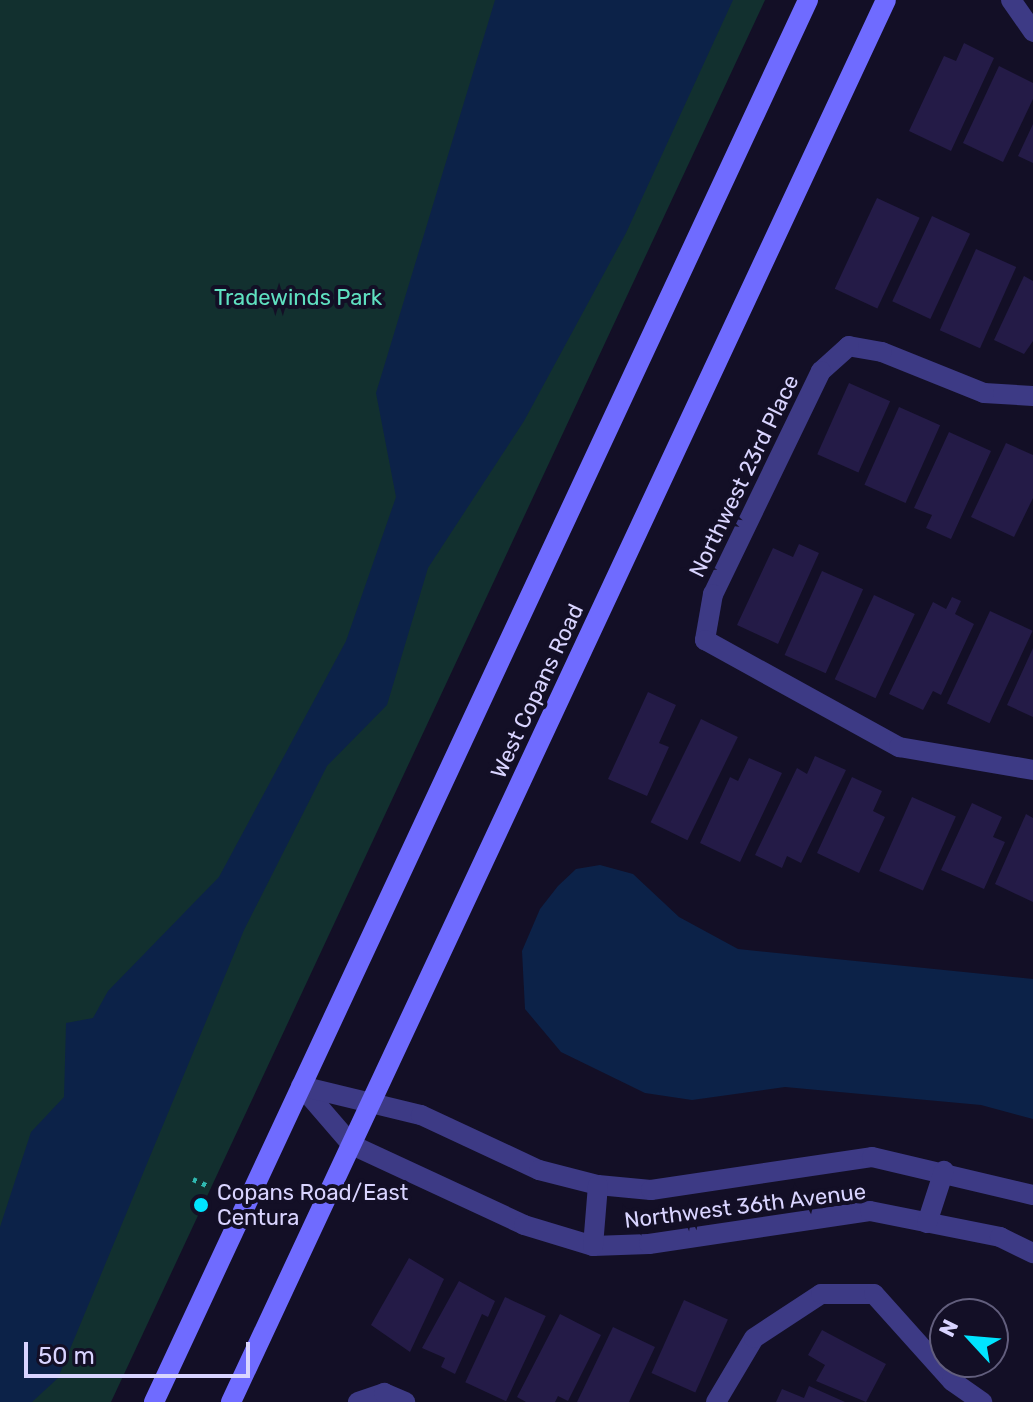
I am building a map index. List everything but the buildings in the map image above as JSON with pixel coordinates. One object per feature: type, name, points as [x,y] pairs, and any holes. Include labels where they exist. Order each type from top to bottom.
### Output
[{"type":"main road","points":[[154,1402],[808,0]]},
{"type":"main road","name":"West Copans Road","points":[[231,1402],[886,0]]},
{"type":"street","points":[[1011,0],[1033,32]]},
{"type":"street","name":"Northwest 23rd Place","points":[[1033,396],[984,393],[882,352],[849,346],[821,371],[713,594],[705,640],[899,747],[1033,770]]},
{"type":"street","name":"Northwest 36th Avenue","points":[[301,1086],[372,1100],[539,1170],[598,1185],[651,1190],[872,1157],[944,1171],[1033,1195]]},
{"type":"street","name":"Northwest 36th Avenue","points":[[301,1086],[352,1145],[524,1225],[593,1246],[649,1244],[870,1211],[1000,1237],[1033,1253]]},
{"type":"street","points":[[927,1223],[944,1171]]},
{"type":"street","points":[[593,1246],[598,1185]]},
{"type":"street","points":[[716,1402],[754,1338],[821,1294],[874,1294],[952,1381],[982,1402]]},
{"type":"street","points":[[358,1402],[384,1393],[405,1402]]},
{"type":"path","points":[[193,1179],[209,1186]]},
{"type":"green space","name":"Tradewinds Park","points":[[0,0],[765,0],[111,1402],[0,1402]]},
{"type":"water","points":[[495,0],[733,0],[626,233],[524,421],[428,568],[387,705],[327,766],[244,930],[58,1378],[32,1402],[0,1402],[0,1227],[31,1132],[64,1097],[66,1023],[93,1018],[108,991],[219,877],[346,641],[396,497],[376,393]]},
{"type":"water","points":[[600,865],[633,874],[679,917],[738,949],[1033,979],[1033,1119],[981,1105],[785,1087],[692,1100],[645,1093],[561,1052],[525,1009],[522,951],[540,909],[558,886],[576,869]]},
{"type":"place","name":"Copans Road/East Centura","points":[[201,1205]]}]
